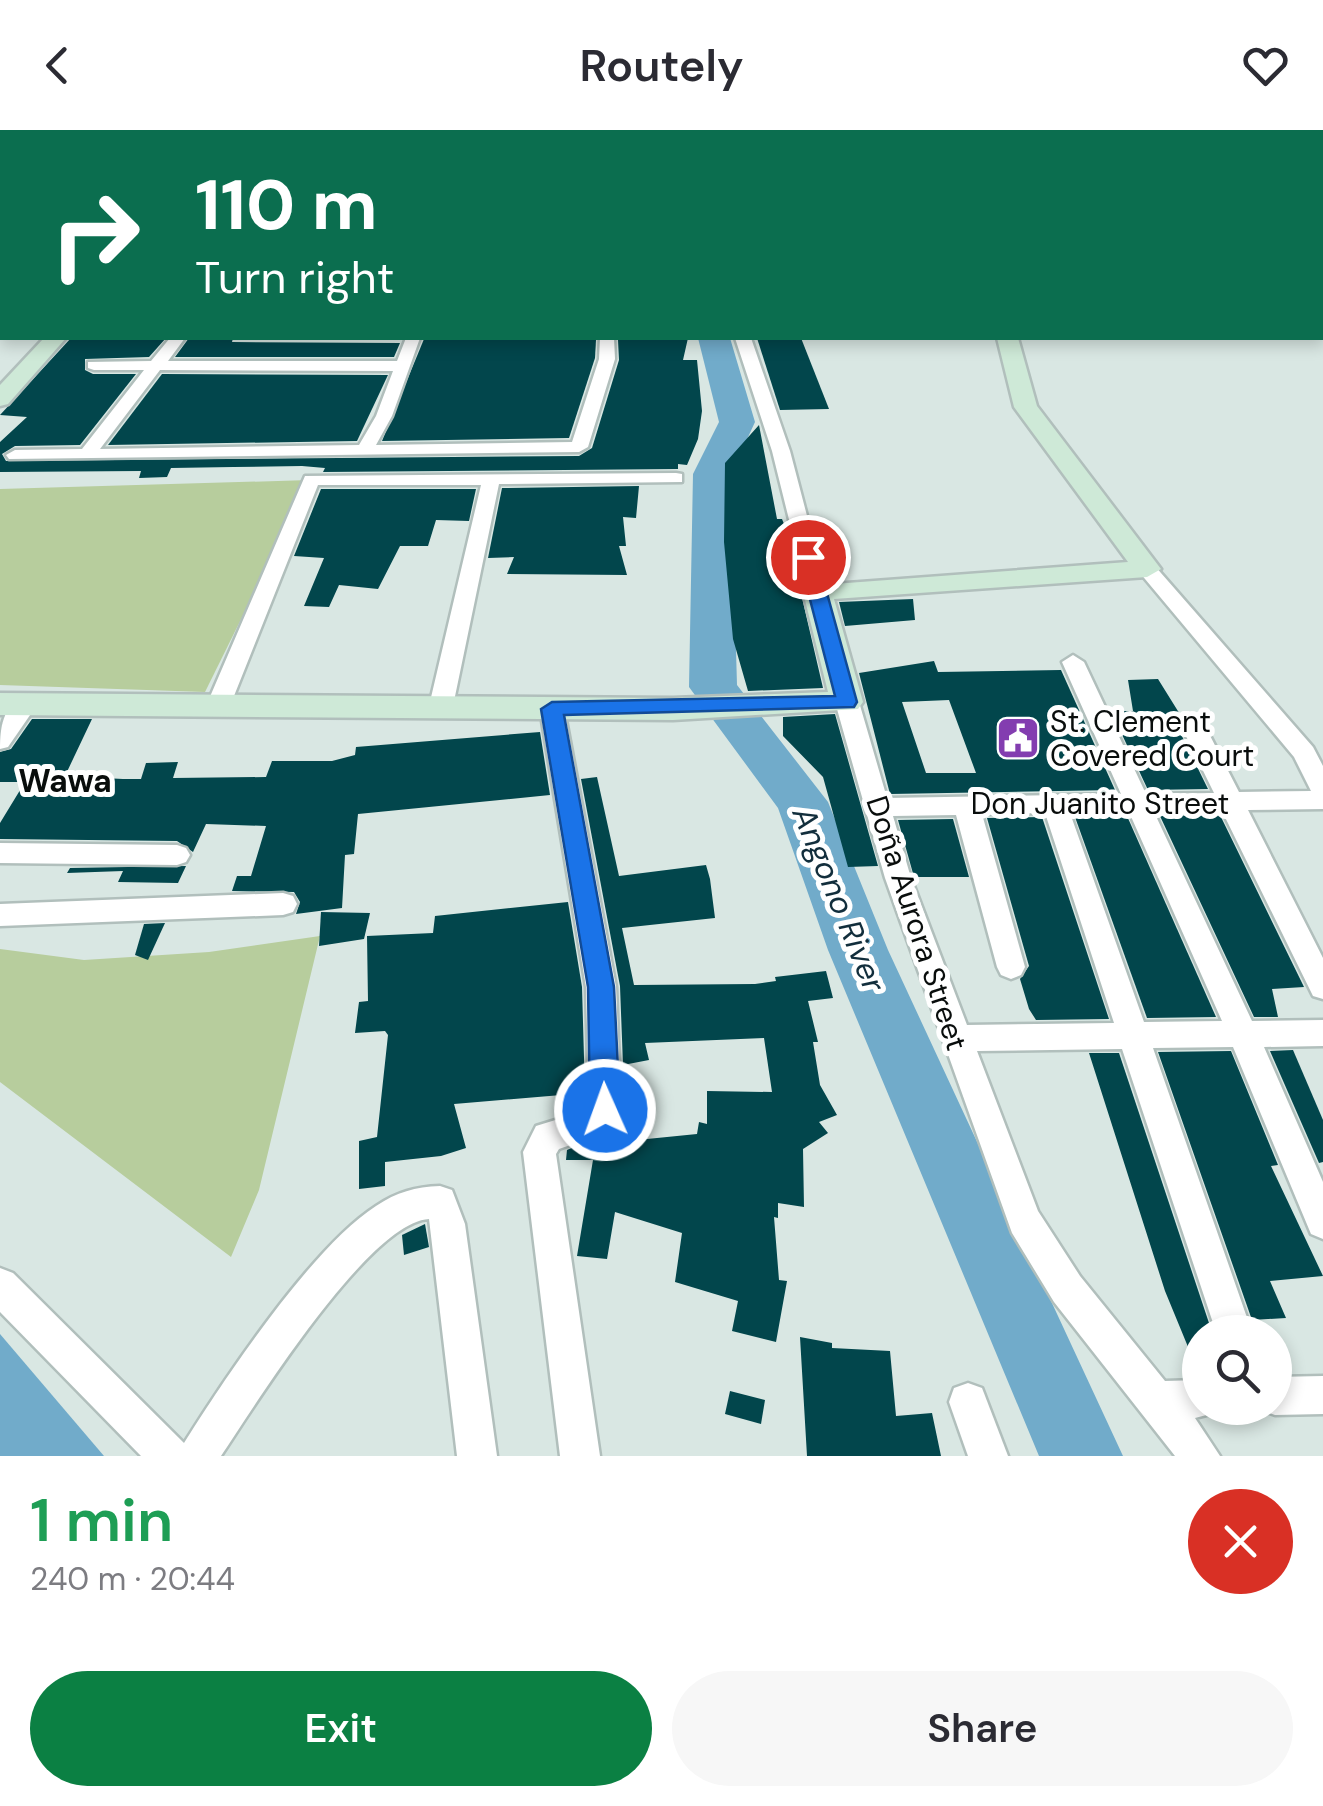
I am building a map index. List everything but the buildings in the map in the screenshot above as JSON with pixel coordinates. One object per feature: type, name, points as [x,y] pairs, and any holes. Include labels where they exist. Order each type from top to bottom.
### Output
[{"type":"street","points":[[0,399],[53,340]]},
{"type":"street","points":[[88,454],[176,340]]},
{"type":"street","points":[[365,448],[384,416],[412,340]]},
{"type":"street","points":[[15,455],[579,446],[607,360],[607,340]]},
{"type":"street","name":"Doña Aurora Street","points":[[744,340],[781,450],[878,807],[955,1038],[1024,1221],[1067,1288],[1200,1456]]},
{"type":"street","points":[[1009,340],[1026,407],[1147,569],[1304,753],[1323,790]]},
{"type":"street","points":[[94,366],[402,366]]},
{"type":"street","points":[[218,706],[311,480],[676,478]]},
{"type":"street","points":[[441,706],[491,480]]},
{"type":"street","points":[[817,592],[1147,569]]},
{"type":"street","points":[[1072,662],[1243,1034],[1323,1222]]},
{"type":"street","points":[[0,742],[13,705],[678,709],[847,702]]},
{"type":"street","points":[[552,709],[603,1016],[605,1110],[588,1125],[548,1137],[539,1152],[580,1456]]},
{"type":"street","points":[[1191,722],[1323,988]]},
{"type":"street","name":"Don Juanito Street","points":[[878,807],[1323,800]]},
{"type":"street","points":[[1054,802],[1228,1315]]},
{"type":"street","points":[[966,804],[1011,968]]},
{"type":"street","points":[[0,854],[178,855]]},
{"type":"street","points":[[0,914],[283,904]]},
{"type":"street","points":[[955,1038],[1323,1032]]},
{"type":"street","points":[[198,1456],[266,1359],[360,1240],[410,1205],[440,1202],[448,1224],[477,1456]]},
{"type":"street","points":[[0,1286],[169,1456]]},
{"type":"street","points":[[1292,1396],[1323,1395]]},
{"type":"street","points":[[1155,1401],[1182,1400]]},
{"type":"street","points":[[968,1402],[988,1456]]},
{"type":"green space","points":[[310,480],[205,692],[0,685],[0,489]]},
{"type":"green space","points":[[320,936],[259,1190],[231,1257],[0,1082],[0,949],[84,960],[209,952]]},
{"type":"water","points":[[0,1334],[104,1456],[0,1456]]},
{"type":"waterway","name":"Angono River","points":[[715,340],[737,422],[712,474],[713,687],[802,802],[858,950],[1081,1456]]},
{"type":"place","name":"St. Clement Covered Court","points":[[1018,738]]},
{"type":"district","name":"Wawa","points":[[65,781]]},
{"type":"route","points":[[605,1110],[601,987],[552,709],[673,710],[847,702],[808,557]]}]
